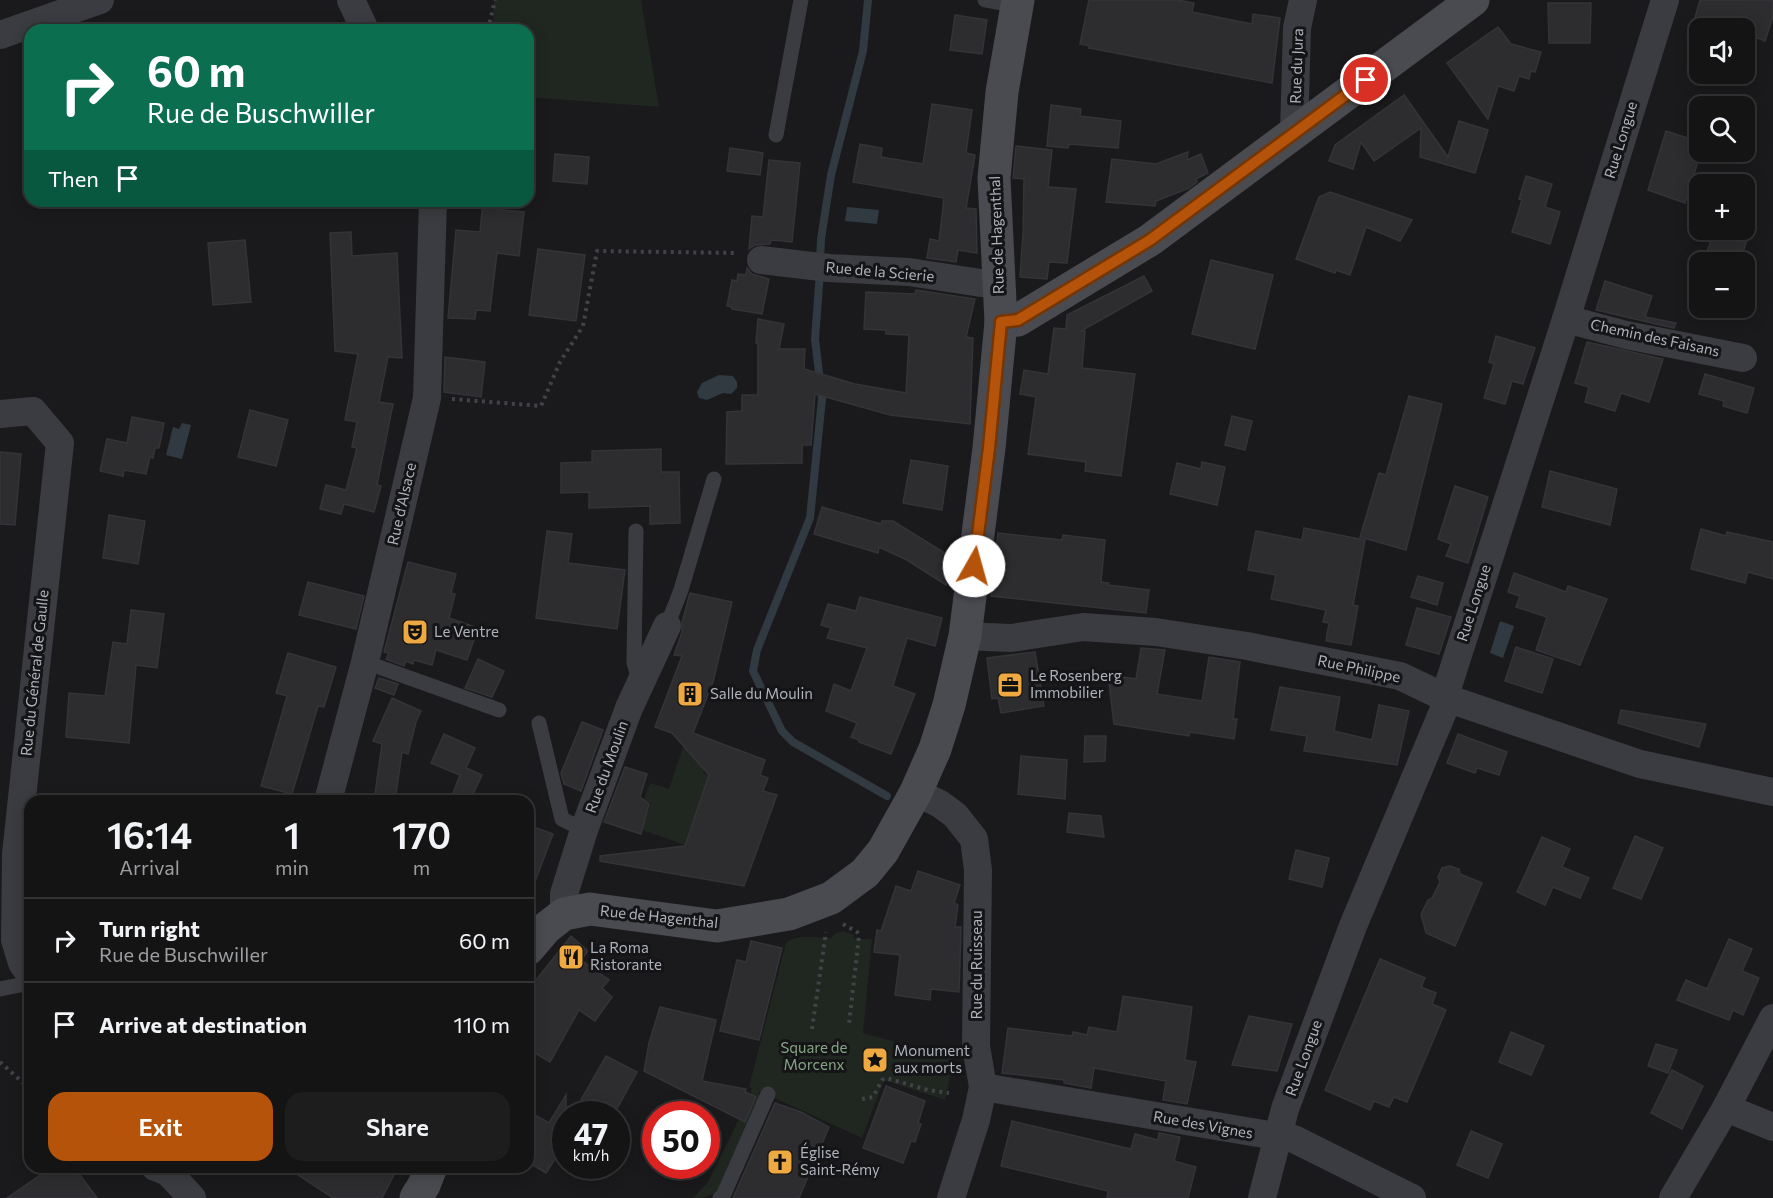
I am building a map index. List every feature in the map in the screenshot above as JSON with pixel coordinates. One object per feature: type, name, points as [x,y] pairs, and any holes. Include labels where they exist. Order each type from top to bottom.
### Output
[{"type":"main road","points":[[1001,322],[1018,320],[1150,240],[1473,0]]},
{"type":"main road","name":"Rue de Hagenthal","points":[[564,914],[590,909],[717,926],[836,910],[883,851],[916,792],[935,749],[949,705],[965,636],[989,448],[1001,322],[994,213],[994,167],[1002,92],[1017,3]]},
{"type":"main road","points":[[534,943],[546,928],[564,914]]},
{"type":"main road","points":[[416,1198],[429,1173]]},
{"type":"street","points":[[31,24],[100,0]]},
{"type":"street","points":[[351,0],[362,24]]},
{"type":"street","name":"Rue du Jura","points":[[1294,133],[1297,28],[1303,0]]},
{"type":"street","name":"Rue Longue","points":[[1262,1198],[1285,1109],[1353,926],[1444,709],[1448,686],[1566,319],[1665,0]]},
{"type":"street","points":[[0,35],[24,27]]},
{"type":"street","name":"Rue d'Alsace","points":[[330,795],[365,662],[427,398],[433,207]]},
{"type":"street","name":"Rue de la Scierie","points":[[761,260],[820,267],[909,272],[981,283],[999,283]]},
{"type":"street","name":"Chemin des Faisans","points":[[1566,319],[1743,358]]},
{"type":"street","name":"Rue du Général de Gaulle","points":[[0,414],[33,411],[60,443],[8,855],[15,940],[24,967]]},
{"type":"street","name":"Rue du Moulin","points":[[564,914],[564,894],[584,830],[639,682],[668,626]]},
{"type":"street","name":"Rue Philippe","points":[[965,636],[1011,638],[1083,627],[1156,632],[1247,646],[1401,676],[1446,698],[1640,764],[1773,792]]},
{"type":"street","name":"Rue du Ruisseau","points":[[916,792],[955,815],[974,840],[978,870],[976,1046],[983,1087],[976,1120],[951,1198]]},
{"type":"street","points":[[1673,1198],[1726,1108],[1773,1018]]},
{"type":"street","name":"Rue des Vignes","points":[[983,1087],[1294,1138],[1412,1198]]},
{"type":"street","points":[[1726,1108],[1773,1126]]},
{"type":"street","points":[[168,1173],[192,1198]]},
{"type":"lane","points":[[776,135],[801,0]]},
{"type":"lane","points":[[985,0],[1017,3]]},
{"type":"lane","points":[[668,626],[714,479]]},
{"type":"lane","points":[[636,531],[634,663],[639,682]]},
{"type":"lane","points":[[365,662],[499,710]]},
{"type":"lane","points":[[539,723],[562,819],[584,830]]},
{"type":"lane","points":[[0,989],[24,984]]},
{"type":"lane","points":[[720,1198],[723,1196],[768,1094]]},
{"type":"path","points":[[489,24],[495,0]]},
{"type":"path","points":[[427,398],[541,406],[560,362],[583,326],[597,251],[742,254],[761,260]]},
{"type":"path","points":[[812,1029],[825,935],[836,910],[859,936],[849,1024]]},
{"type":"path","points":[[0,1062],[24,1084]]},
{"type":"path","points":[[862,1099],[873,1097],[882,1080],[886,1078],[928,1090],[949,1093]]},
{"type":"green space","points":[[494,0],[641,0],[659,107],[534,97],[534,24],[493,24]]},
{"type":"green space","points":[[685,742],[711,751],[703,773],[709,776],[685,845],[642,830],[651,803],[644,800],[650,783],[669,789]]},
{"type":"green space","name":"Square de Morcenx","points":[[843,931],[854,935],[854,939],[872,939],[863,1033],[954,1058],[945,1100],[884,1080],[862,1138],[759,1091],[760,1100],[721,1190],[703,1198],[693,1198],[709,1179],[720,1179],[720,1158],[739,1119],[744,1119],[752,1088],[749,1087],[786,943],[801,937],[831,938],[834,934]]},
{"type":"shaded area","points":[[847,207],[879,210],[877,224],[845,221]]},
{"type":"shaded area","points":[[719,375],[733,376],[737,382],[737,388],[731,394],[723,393],[707,400],[699,398],[697,392],[702,383]]},
{"type":"shaded area","points":[[182,423],[191,425],[182,459],[166,455],[173,427],[179,429]]},
{"type":"shaded area","points":[[1500,621],[1514,626],[1503,658],[1490,653]]},
{"type":"building","points":[[1089,0],[1177,0],[1194,3],[1192,12],[1252,24],[1253,14],[1280,18],[1272,83],[1089,48],[1090,46],[1080,44]]},
{"type":"building","points":[[1700,0],[1773,0],[1773,17],[1765,41],[1755,37],[1755,18],[1695,18]]},
{"type":"building","points":[[1548,3],[1591,3],[1590,43],[1549,43]]},
{"type":"building","points":[[955,15],[987,20],[982,54],[950,50]]},
{"type":"building","points":[[1498,27],[1511,44],[1541,52],[1535,72],[1531,71],[1529,79],[1519,76],[1514,91],[1498,86],[1488,119],[1447,63]]},
{"type":"building","points":[[1404,95],[1448,157],[1459,121],[1488,130],[1475,173],[1420,157],[1421,128],[1374,161],[1361,142],[1353,169],[1329,161],[1335,145]]},
{"type":"building","points":[[932,104],[972,110],[966,153],[975,155],[966,208],[976,209],[977,253],[958,250],[956,262],[927,258],[930,239],[939,241],[944,198],[853,182],[860,144],[882,148],[881,157],[923,164]]},
{"type":"building","points":[[1051,105],[1081,109],[1080,116],[1121,121],[1118,148],[1069,144],[1068,148],[1047,146]]},
{"type":"building","points":[[1666,131],[1689,138],[1689,162],[1698,162],[1694,174],[1689,174],[1689,190],[1685,203],[1648,190]]},
{"type":"building","points":[[1016,146],[1052,150],[1048,187],[1076,189],[1067,263],[1049,262],[1047,279],[1020,277],[1024,179],[1013,178]]},
{"type":"building","points":[[730,148],[763,153],[760,175],[727,171]]},
{"type":"building","points":[[1188,152],[1187,160],[1201,154],[1208,173],[1196,179],[1197,182],[1189,188],[1156,201],[1155,206],[1106,202],[1112,159],[1156,164]]},
{"type":"building","points":[[555,154],[589,157],[587,184],[553,181]]},
{"type":"building","points":[[769,160],[800,163],[792,242],[771,240],[770,244],[755,245],[749,249],[752,216],[763,217]]},
{"type":"building","points":[[1526,176],[1552,184],[1545,207],[1560,212],[1550,244],[1512,232],[1522,200],[1519,199]]},
{"type":"building","points":[[1330,192],[1412,220],[1400,241],[1366,227],[1350,275],[1336,270],[1335,273],[1296,259],[1319,197]]},
{"type":"building","points":[[482,207],[502,207],[502,210],[524,212],[519,256],[497,253],[490,311],[476,310],[475,319],[448,318],[456,230],[480,232]]},
{"type":"building","points":[[351,232],[352,256],[397,253],[402,358],[388,357],[379,402],[393,404],[377,485],[381,486],[374,512],[344,504],[341,514],[320,509],[326,485],[346,490],[357,448],[352,447],[357,422],[345,420],[358,354],[335,351],[330,233]]},
{"type":"building","points":[[245,240],[251,302],[213,305],[208,243]]},
{"type":"building","points":[[1711,240],[1747,240],[1743,252],[1707,252]]},
{"type":"building","points":[[538,249],[585,255],[576,321],[529,315]]},
{"type":"building","points":[[1211,260],[1273,275],[1255,349],[1192,334]]},
{"type":"building","points":[[747,268],[752,274],[769,279],[762,314],[732,309],[727,306],[732,280],[737,281],[738,274],[746,275]]},
{"type":"building","points":[[1144,276],[1152,291],[1081,331],[1085,331],[1082,368],[1135,374],[1121,476],[1085,471],[1086,462],[1028,454],[1036,397],[1020,394],[1024,370],[1048,374],[1054,328],[1066,329],[1067,315]]},
{"type":"building","points":[[1605,281],[1652,296],[1645,317],[1676,323],[1674,328],[1596,310]]},
{"type":"building","points":[[916,290],[975,299],[966,337],[973,338],[970,424],[890,415],[815,394],[811,445],[802,445],[802,463],[726,464],[727,412],[742,411],[742,395],[758,395],[758,343],[756,343],[758,319],[784,324],[779,349],[805,349],[804,369],[855,384],[906,393],[909,335],[886,334],[886,330],[864,329],[866,292],[915,294]]},
{"type":"building","points":[[1496,336],[1535,348],[1523,384],[1512,381],[1505,404],[1484,398],[1494,364],[1489,362]]},
{"type":"building","points":[[1587,342],[1663,359],[1649,402],[1621,393],[1615,411],[1585,402],[1589,387],[1575,383]]},
{"type":"building","points":[[445,357],[485,362],[481,397],[444,392]]},
{"type":"building","points":[[1705,374],[1754,388],[1747,413],[1723,406],[1724,401],[1699,394]]},
{"type":"building","points":[[1409,396],[1442,404],[1406,550],[1360,537],[1379,473],[1386,475]]},
{"type":"building","points":[[250,410],[288,420],[276,466],[238,457]]},
{"type":"building","points":[[1232,416],[1252,421],[1245,450],[1225,445]]},
{"type":"building","points":[[132,417],[164,423],[159,448],[155,448],[153,458],[150,457],[146,474],[124,470],[123,476],[100,471],[107,439],[127,443]]},
{"type":"building","points":[[661,449],[661,472],[679,472],[680,523],[650,524],[650,506],[589,508],[589,492],[561,493],[561,463],[592,462],[592,451]]},
{"type":"building","points":[[0,452],[21,454],[15,525],[0,524]]},
{"type":"building","points":[[911,460],[948,466],[942,510],[903,503]]},
{"type":"building","points":[[1202,462],[1225,467],[1217,505],[1170,494],[1177,463],[1201,469]]},
{"type":"building","points":[[1550,471],[1617,489],[1610,525],[1542,507]]},
{"type":"building","points":[[1455,486],[1488,497],[1468,563],[1446,556],[1451,544],[1438,539]]},
{"type":"building","points":[[822,507],[881,524],[882,521],[893,521],[953,558],[946,585],[907,560],[879,547],[878,553],[814,534]]},
{"type":"building","points":[[109,515],[145,521],[138,564],[103,558]]},
{"type":"building","points":[[1304,528],[1365,540],[1353,605],[1358,606],[1351,645],[1326,641],[1329,623],[1323,622],[1326,610],[1271,599],[1276,575],[1248,570],[1256,531],[1302,540]]},
{"type":"building","points":[[1701,529],[1726,536],[1727,532],[1773,542],[1773,579],[1748,572],[1745,583],[1691,569]]},
{"type":"building","points":[[547,531],[572,534],[568,563],[625,570],[617,629],[536,618]]},
{"type":"building","points":[[998,533],[1062,540],[1063,535],[1105,540],[1101,582],[1109,583],[1108,585],[1149,590],[1146,613],[991,596]]},
{"type":"building","name":"Le Ventre","points":[[408,562],[456,574],[451,593],[455,594],[449,618],[478,628],[467,660],[436,650],[432,665],[414,660],[413,664],[406,661],[404,666],[386,659],[389,653],[384,652]]},
{"type":"building","points":[[1514,573],[1566,592],[1568,586],[1607,599],[1580,665],[1536,650],[1547,617],[1516,607],[1520,596],[1508,592]]},
{"type":"building","points":[[1418,576],[1443,583],[1437,605],[1411,597]]},
{"type":"building","points":[[308,582],[364,596],[356,629],[299,615]]},
{"type":"building","points":[[690,593],[732,602],[713,682],[693,733],[765,760],[760,775],[768,778],[763,791],[777,795],[744,886],[600,861],[600,856],[685,846],[709,775],[672,733],[655,727],[682,656],[674,655],[682,632],[682,622]]},
{"type":"building","points":[[860,597],[942,618],[935,646],[907,638],[893,686],[915,694],[891,754],[851,737],[857,723],[826,711],[834,684],[851,691],[867,648],[827,638],[831,628],[821,625],[828,604],[856,611]]},
{"type":"building","points":[[1417,608],[1451,617],[1439,654],[1406,645]]},
{"type":"building","points":[[131,610],[164,614],[157,668],[136,665],[129,743],[66,737],[69,693],[105,696],[113,642],[127,644]]},
{"type":"building","points":[[1516,647],[1553,659],[1542,693],[1505,681]]},
{"type":"building","points":[[1141,648],[1165,650],[1157,694],[1202,701],[1209,657],[1240,662],[1233,719],[1237,719],[1234,739],[1190,732],[1189,736],[1114,724],[1108,675],[1136,679]]},
{"type":"building","points":[[1035,652],[1044,706],[1001,713],[998,698],[992,699],[987,658]]},
{"type":"building","points":[[288,653],[336,667],[324,707],[318,706],[292,794],[261,786],[287,696],[276,693]]},
{"type":"building","points":[[478,659],[504,671],[492,697],[465,688]]},
{"type":"building","points":[[379,678],[398,684],[394,695],[375,688]]},
{"type":"building","points":[[1280,687],[1340,697],[1334,731],[1372,740],[1379,705],[1409,711],[1397,765],[1304,751],[1307,736],[1271,730]]},
{"type":"building","points":[[392,698],[421,711],[408,754],[402,752],[396,795],[375,795],[382,744],[373,741]]},
{"type":"building","points":[[1621,710],[1706,724],[1699,747],[1618,723]]},
{"type":"building","points":[[582,722],[603,730],[581,791],[564,784],[561,773]]},
{"type":"building","points":[[444,734],[475,748],[466,768],[482,775],[473,795],[452,795],[460,775],[431,763]]},
{"type":"building","points":[[1458,734],[1507,752],[1499,775],[1477,768],[1475,773],[1447,763]]},
{"type":"building","points":[[1085,736],[1106,736],[1105,761],[1084,762]]},
{"type":"building","points":[[1021,756],[1067,760],[1065,799],[1018,794]]},
{"type":"building","points":[[625,767],[647,774],[640,797],[649,804],[641,834],[604,822]]},
{"type":"building","points":[[1069,813],[1101,816],[1104,837],[1067,832]]},
{"type":"building","points":[[534,827],[553,834],[534,884]]},
{"type":"building","points":[[1635,836],[1663,848],[1641,899],[1613,888]]},
{"type":"building","points":[[1542,837],[1570,849],[1562,867],[1589,878],[1580,898],[1553,887],[1545,905],[1517,892]]},
{"type":"building","points":[[1296,850],[1329,858],[1322,887],[1289,879]]},
{"type":"building","points":[[1450,866],[1459,869],[1460,874],[1482,883],[1455,946],[1426,933],[1421,914],[1440,882],[1438,877],[1442,868]]},
{"type":"building","points":[[918,871],[960,885],[954,903],[958,905],[955,927],[961,927],[959,992],[931,989],[930,1000],[895,995],[900,955],[874,952],[877,930],[881,931],[896,886],[911,891]]},
{"type":"building","points":[[571,936],[588,951],[581,960],[609,980],[602,988],[612,997],[595,1021],[579,1010],[550,1062],[534,1053],[534,982]]},
{"type":"building","points":[[1729,939],[1752,949],[1742,971],[1759,978],[1743,1015],[1733,1010],[1729,1020],[1677,1000],[1686,980],[1707,989]]},
{"type":"building","points":[[751,941],[782,948],[759,1040],[720,1031],[737,960],[746,962]]},
{"type":"building","points":[[1380,959],[1425,978],[1421,987],[1436,993],[1432,1004],[1446,1010],[1407,1102],[1394,1097],[1389,1107],[1374,1101],[1370,1110],[1325,1090]]},
{"type":"building","points":[[1123,996],[1192,1007],[1185,1060],[1196,1062],[1187,1104],[1163,1100],[1166,1081],[1094,1068],[1091,1088],[1064,1083],[1064,1080],[1002,1073],[1008,1028],[1072,1036],[1073,1032],[1087,1035],[1089,1027],[1117,1032]]},
{"type":"building","points":[[660,1007],[716,1020],[702,1081],[746,1089],[745,1092],[756,1097],[745,1122],[720,1109],[720,1101],[703,1101],[644,1071],[649,1043]]},
{"type":"building","points":[[1249,1016],[1292,1024],[1277,1071],[1232,1065]]},
{"type":"building","points":[[1511,1032],[1544,1046],[1531,1075],[1499,1062]]},
{"type":"building","points":[[1656,1044],[1677,1050],[1668,1073],[1648,1066]]},
{"type":"building","points":[[606,1056],[637,1072],[621,1101],[580,1101]]},
{"type":"building","points":[[1672,1070],[1703,1086],[1682,1129],[1651,1113]]},
{"type":"building","points":[[886,1086],[925,1101],[915,1142],[911,1141],[903,1163],[863,1148]]},
{"type":"building","name":"Église Saint-Rémy","points":[[775,1103],[801,1112],[829,1127],[799,1198],[733,1198]]},
{"type":"building","points":[[534,1114],[549,1123],[552,1118],[552,1164],[546,1173],[534,1166]]},
{"type":"building","points":[[1012,1121],[1131,1149],[1135,1134],[1158,1140],[1159,1133],[1180,1137],[1174,1161],[1196,1167],[1188,1198],[1107,1198],[1108,1191],[1001,1166]]},
{"type":"building","points":[[1471,1131],[1502,1144],[1488,1178],[1457,1165]]},
{"type":"building","points":[[43,1173],[78,1173],[97,1198],[7,1198]]},
{"type":"building","points":[[295,1173],[395,1173],[382,1198],[333,1198]]},
{"type":"waterway","points":[[820,260],[831,175],[863,51],[868,0]]},
{"type":"waterway","points":[[820,272],[815,339],[822,399],[810,518],[757,650],[753,671],[782,731],[793,742],[887,796]]},
{"type":"place","name":"Le Ventre","points":[[415,632]]},
{"type":"place","name":"Le Rosenberg Immobilier","points":[[1010,685]]},
{"type":"place","name":"Salle du Moulin","points":[[690,694]]},
{"type":"place","name":"La Roma Ristorante","points":[[571,957]]},
{"type":"place","name":"Monument aux morts","points":[[875,1060]]},
{"type":"place","name":"Église Saint-Rémy","points":[[780,1162]]},
{"type":"route","points":[[974,566],[989,448],[1001,322],[1018,320],[1045,306],[1150,240],[1366,80]]}]
